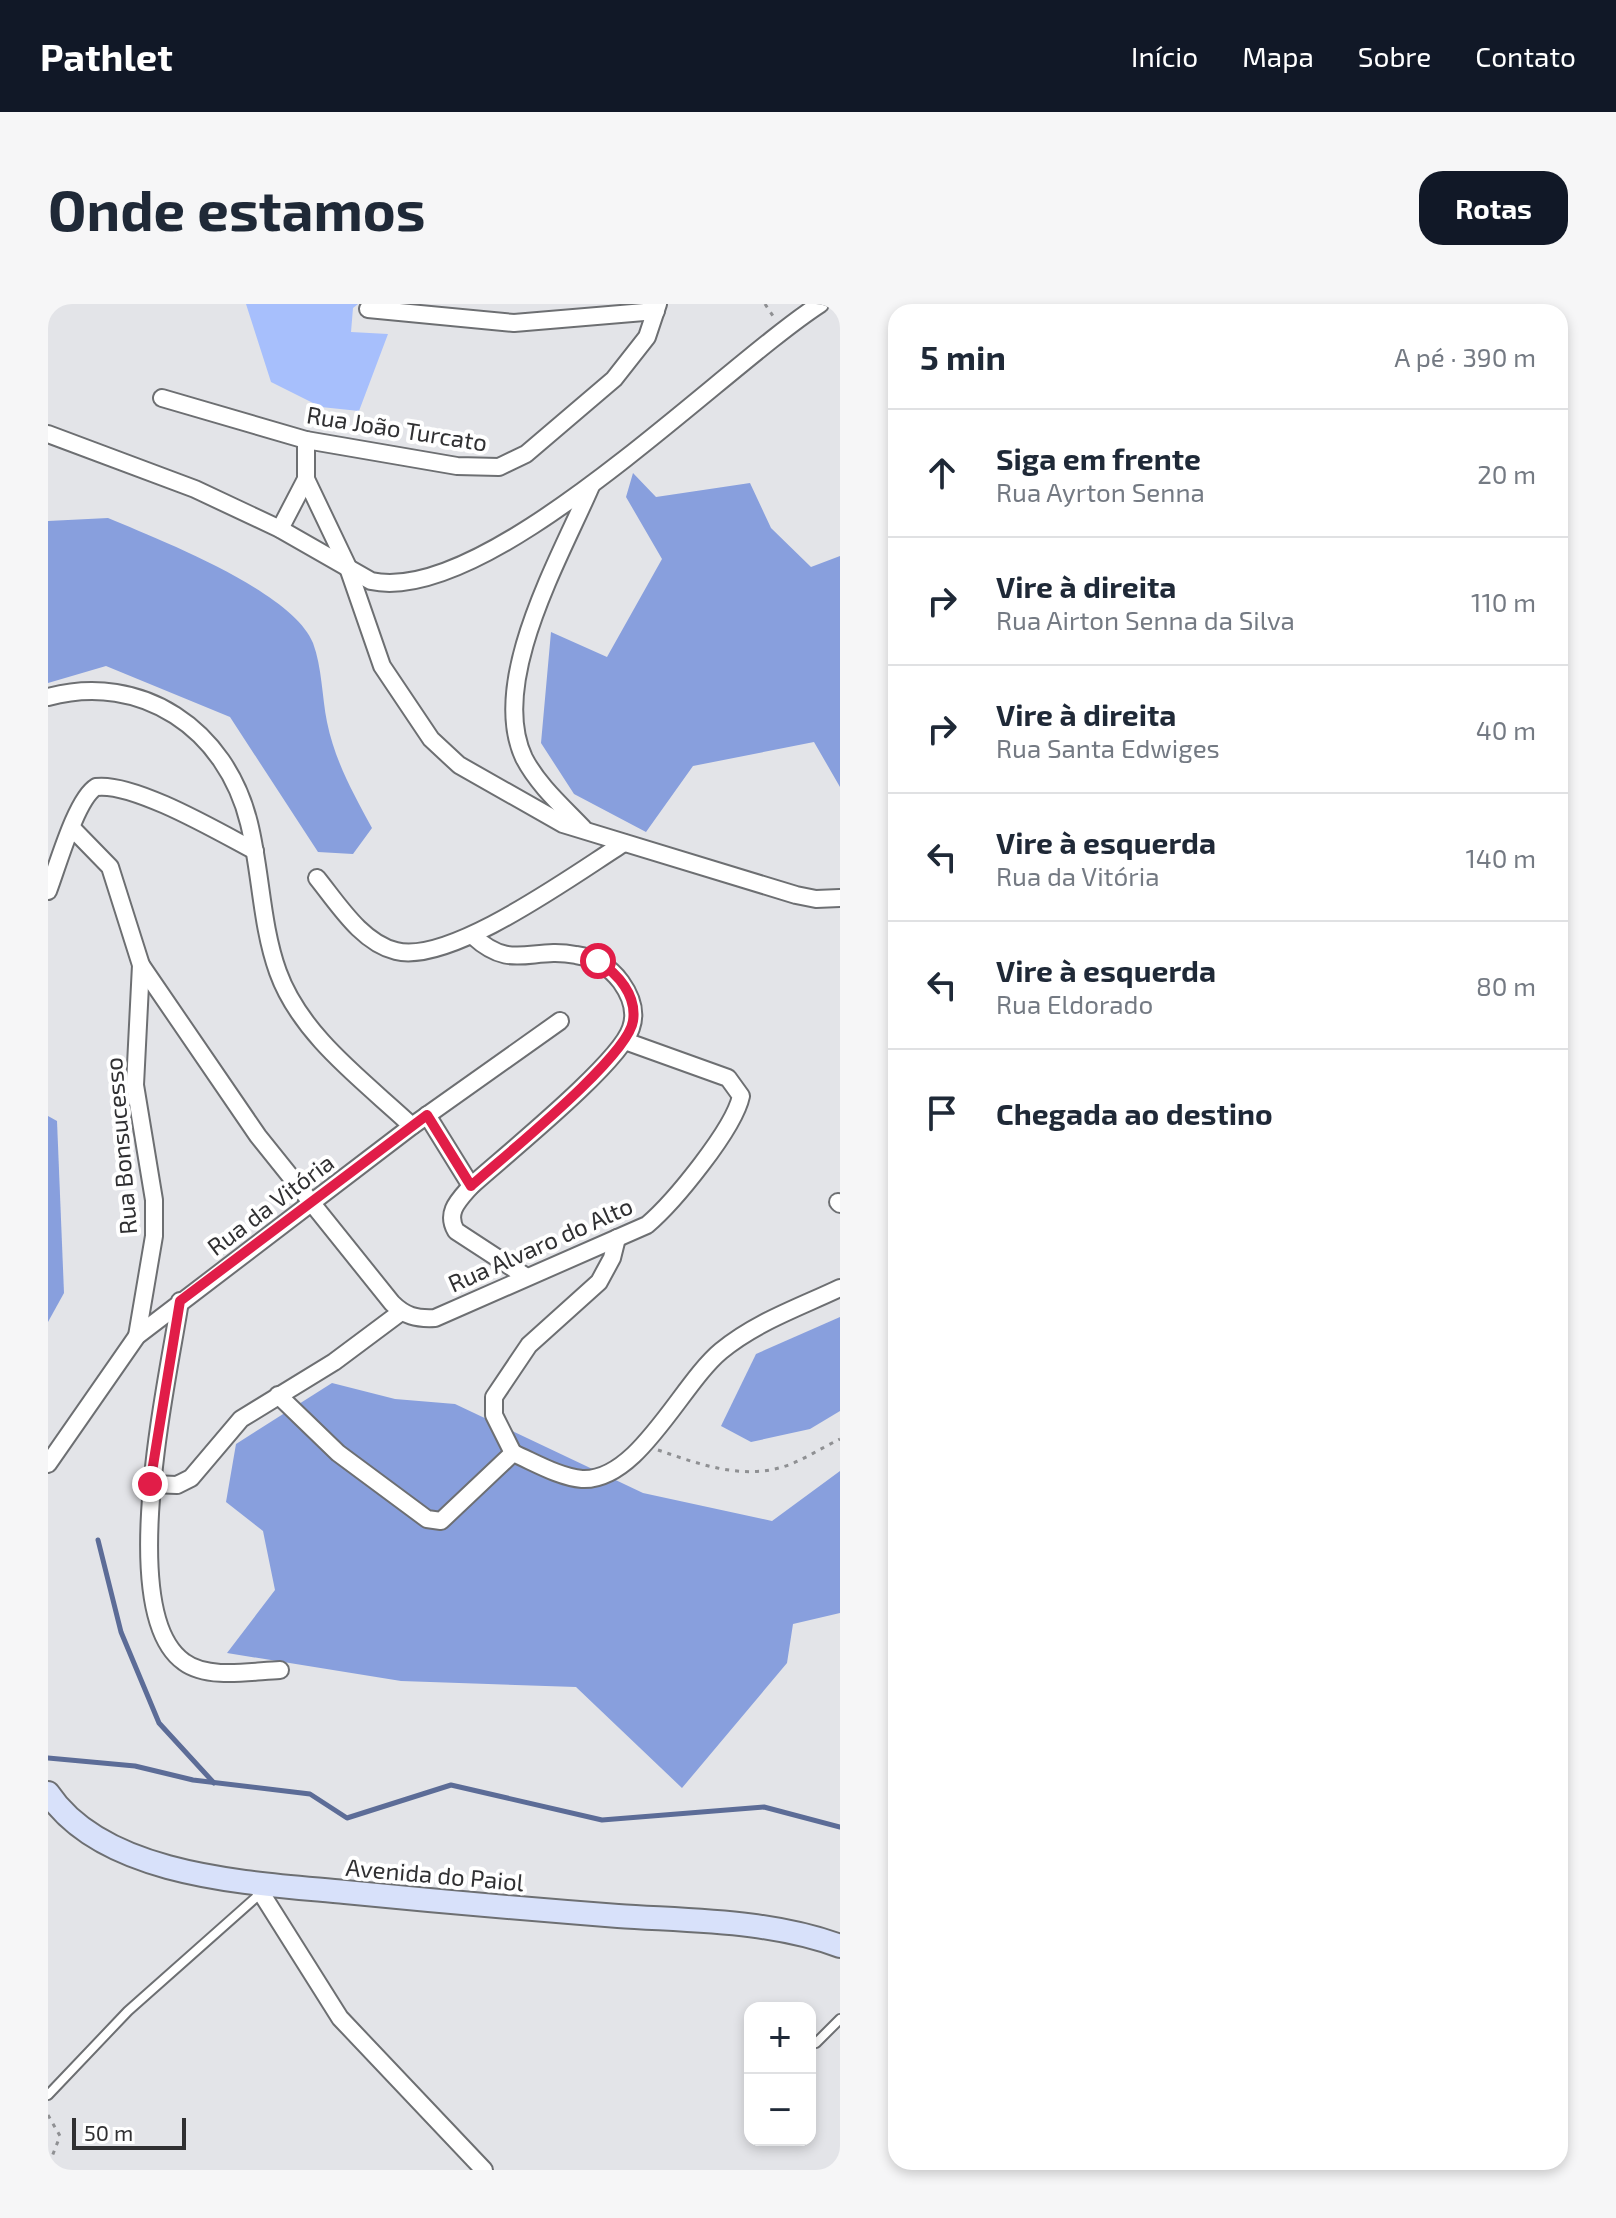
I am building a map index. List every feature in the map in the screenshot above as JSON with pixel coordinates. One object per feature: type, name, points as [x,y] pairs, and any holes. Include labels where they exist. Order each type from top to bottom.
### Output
[{"type":"street","points":[[48,434],[68,438],[195,489],[280,529],[371,581],[386,584],[442,572],[498,548],[591,485],[782,329],[820,304]]},
{"type":"street","points":[[368,309],[514,323],[657,308]]},
{"type":"street","name":"Rua João Turcato","points":[[162,398],[306,440],[457,466],[499,467],[526,454],[614,379],[641,347],[657,308]]},
{"type":"street","points":[[306,440],[306,479],[347,565],[382,666],[431,739],[459,765],[563,824],[796,895],[816,899],[840,898]]},
{"type":"street","points":[[280,529],[306,479]]},
{"type":"street","points":[[583,828],[538,781],[523,756],[513,709],[523,644],[591,485]]},
{"type":"street","points":[[48,697],[77,689],[121,693],[158,703],[192,727],[228,769],[249,821],[278,972],[291,999],[322,1041],[412,1126]]},
{"type":"street","points":[[48,891],[88,792],[101,786],[128,791],[255,851]]},
{"type":"street","name":"Rua Bonsucesso","points":[[72,828],[110,867],[141,965],[135,1085],[154,1200],[154,1236],[137,1336]]},
{"type":"street","points":[[317,878],[370,937],[396,951],[416,954],[473,936],[624,843]]},
{"type":"street","points":[[473,936],[495,953],[510,958],[537,953],[575,954],[598,961],[614,971],[633,1003],[634,1019],[625,1041],[573,1095],[471,1186],[453,1206],[452,1224],[456,1231],[525,1276]]},
{"type":"street","points":[[141,965],[258,1136],[401,1312],[334,1362],[241,1419],[191,1478],[177,1485],[150,1484]]},
{"type":"street","name":"Rua da Vitória","points":[[48,1464],[137,1336],[412,1126],[560,1021]]},
{"type":"street","name":"Rua Alvaro do Alto","points":[[401,1312],[420,1318],[435,1318],[647,1225],[665,1210],[733,1119],[741,1096],[728,1078],[625,1041]]},
{"type":"street","points":[[427,1115],[471,1186]]},
{"type":"street","points":[[617,1238],[612,1258],[599,1282],[529,1345],[494,1397],[492,1408],[513,1453],[583,1479],[620,1469],[643,1445],[692,1380],[720,1352],[748,1331],[840,1288]]},
{"type":"street","points":[[180,1301],[150,1484],[148,1556],[160,1622],[169,1646],[185,1663],[232,1672],[280,1670]]},
{"type":"street","points":[[278,1395],[338,1453],[435,1522],[448,1516],[513,1453]]},
{"type":"street","name":"Avenida do Paiol","points":[[48,1793],[56,1806],[98,1839],[154,1863],[258,1888],[779,1928],[840,1946]]},
{"type":"street","points":[[258,1888],[340,2018],[484,2170]]},
{"type":"lane","points":[[48,2095],[128,2011],[258,1888]]},
{"type":"lane","points":[[816,2043],[840,2019]]},
{"type":"path","points":[[765,304],[782,329]]},
{"type":"path","points":[[643,1445],[692,1461],[754,1472],[781,1468],[840,1439]]},
{"type":"path","points":[[48,2115],[60,2136],[48,2167]]},
{"type":"shaded area","points":[[246,304],[358,304],[353,308],[351,332],[388,334],[359,411],[321,407],[271,382]]},
{"type":"shaded area","points":[[633,473],[656,497],[750,483],[771,528],[811,567],[840,556],[840,787],[814,742],[693,766],[646,832],[574,794],[541,743],[551,632],[607,657],[662,559],[626,497]]},
{"type":"shaded area","points":[[108,518],[253,586],[300,624],[316,652],[327,722],[335,750],[372,828],[353,854],[318,852],[230,717],[106,666],[48,683],[48,521]]},
{"type":"shaded area","points":[[48,1116],[57,1121],[64,1293],[48,1322]]},
{"type":"shaded area","points":[[840,1317],[840,1411],[810,1429],[751,1442],[721,1426],[756,1354]]},
{"type":"shaded area","points":[[332,1383],[395,1399],[455,1404],[643,1493],[772,1521],[840,1471],[840,1613],[793,1624],[787,1663],[682,1788],[576,1687],[401,1681],[227,1653],[275,1590],[263,1531],[226,1502],[236,1444]]},
{"type":"waterway","points":[[98,1540],[121,1632],[159,1723],[214,1783]]},
{"type":"waterway","points":[[48,1758],[135,1766],[193,1780],[310,1794],[347,1818],[451,1785],[602,1820],[764,1807],[840,1827]]},
{"type":"route","points":[[150,1484],[180,1301],[427,1115],[471,1186],[573,1095],[625,1041],[634,1019],[633,1003],[614,971],[598,961]]}]
